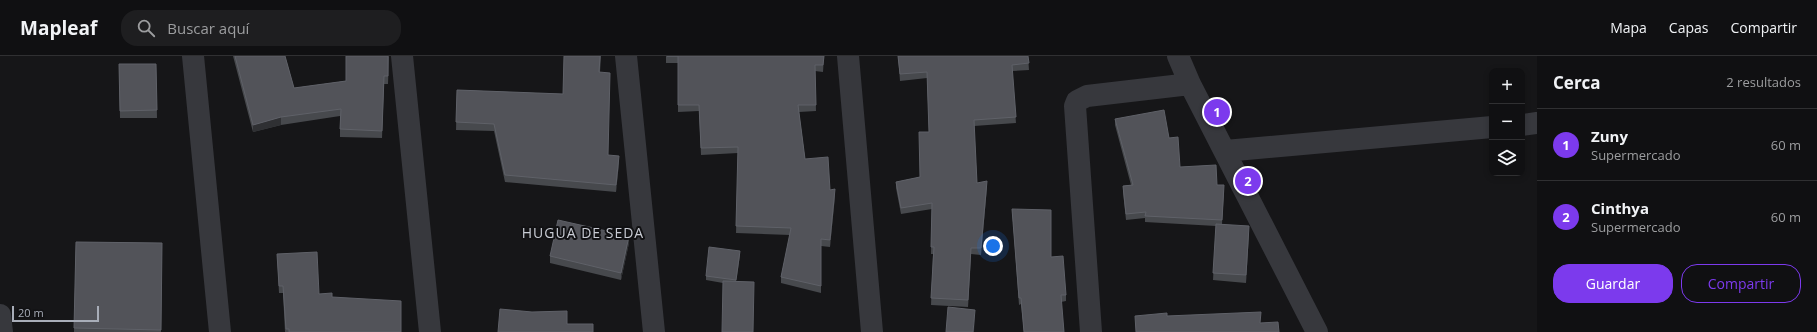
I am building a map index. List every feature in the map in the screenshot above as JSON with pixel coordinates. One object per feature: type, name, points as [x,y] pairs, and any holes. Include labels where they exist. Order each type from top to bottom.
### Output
[{"type":"street","points":[[193,56],[220,332]]},
{"type":"street","points":[[402,56],[430,332]]},
{"type":"street","points":[[626,56],[654,332]]},
{"type":"street","points":[[848,56],[872,332]]},
{"type":"street","points":[[1178,56],[1190,84],[1317,332]]},
{"type":"street","points":[[1091,332],[1075,106],[1077,101],[1087,96],[1190,84]]},
{"type":"street","points":[[1525,125],[1537,123]]},
{"type":"street","points":[[1225,151],[1489,127]]},
{"type":"street","points":[[0,315],[2,332]]},
{"type":"building","points":[[235,56],[285,56],[294,88],[346,81],[346,56],[388,56],[388,76],[384,76],[382,131],[340,129],[341,109],[281,117],[253,125]]},
{"type":"building","points":[[564,56],[600,56],[599,72],[610,73],[608,155],[619,156],[616,185],[505,175],[494,124],[456,122],[457,90],[563,94]]},
{"type":"building","points":[[678,56],[824,56],[823,65],[815,65],[816,105],[798,105],[805,159],[828,157],[830,190],[835,189],[830,240],[821,239],[821,286],[781,277],[791,228],[736,226],[738,147],[701,148],[699,105],[678,105]]},
{"type":"building","points":[[898,56],[1028,56],[1029,63],[1012,65],[1016,117],[974,120],[977,183],[987,181],[981,248],[971,248],[968,300],[931,298],[934,247],[931,247],[932,203],[901,208],[896,182],[920,177],[919,132],[929,132],[927,72],[900,74]]},
{"type":"building","points":[[119,64],[156,64],[157,110],[120,111]]},
{"type":"building","points":[[1164,110],[1169,138],[1178,137],[1180,167],[1216,165],[1217,185],[1224,185],[1222,220],[1145,216],[1146,212],[1126,214],[1123,186],[1133,185],[1115,119]]},
{"type":"building","points":[[1012,209],[1051,210],[1051,257],[1063,256],[1066,295],[1061,295],[1064,332],[1024,332],[1021,298],[1019,298]]},
{"type":"building","points":[[558,220],[629,236],[621,273],[550,256]]},
{"type":"building","points":[[1216,224],[1249,226],[1246,275],[1213,273]]},
{"type":"building","points":[[76,242],[162,243],[161,330],[74,328]]},
{"type":"building","points":[[709,247],[740,251],[736,280],[706,276]]},
{"type":"building","points":[[317,252],[319,294],[332,293],[332,297],[401,301],[401,332],[289,332],[289,329],[286,329],[283,286],[279,286],[277,254]]},
{"type":"building","points":[[723,281],[754,282],[753,332],[722,332]]},
{"type":"building","points":[[948,307],[975,310],[973,332],[946,332]]},
{"type":"building","points":[[500,309],[532,312],[567,311],[567,324],[593,324],[593,332],[498,332]]},
{"type":"building","points":[[1261,312],[1260,323],[1278,322],[1279,332],[1136,332],[1135,316],[1167,313],[1167,316]]},
{"type":"place","name":"Zuny","points":[[1217,112]]},
{"type":"place","name":"Cinthya","points":[[1248,181]]},
{"type":"district","name":"HUGUA DE SEDA","points":[[583,233]]}]
